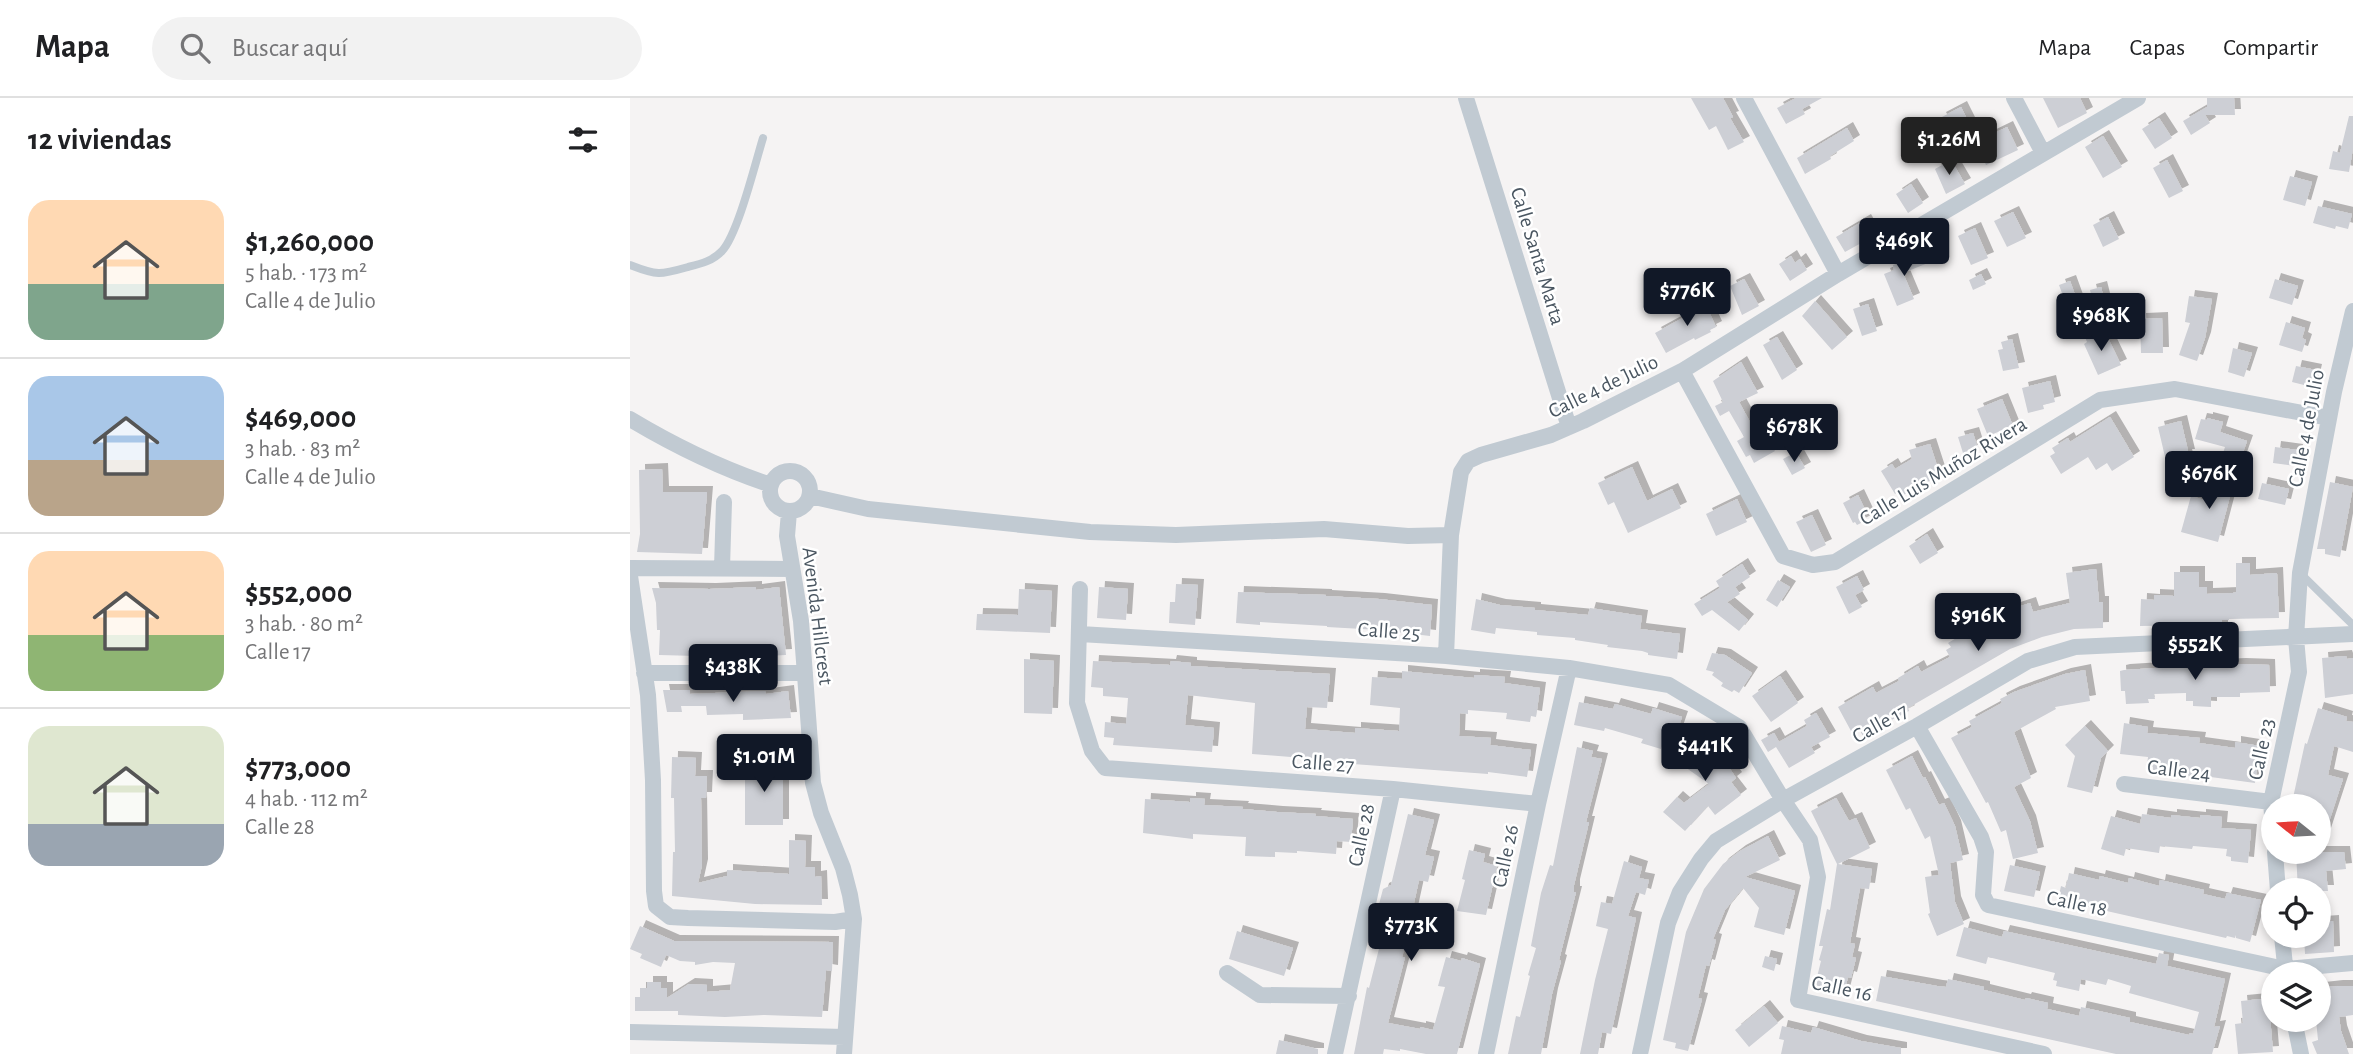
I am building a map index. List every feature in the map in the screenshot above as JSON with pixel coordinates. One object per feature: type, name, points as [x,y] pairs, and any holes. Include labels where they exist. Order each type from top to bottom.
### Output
[{"type":"street","name":"Calle Santa Marta","points":[[1466,98],[1569,427]]},
{"type":"street","points":[[1744,98],[1838,274]]},
{"type":"street","points":[[2014,98],[2043,153]]},
{"type":"street","name":"Calle 4 de Julio","points":[[1451,535],[1461,472],[1468,461],[1569,427],[1682,372],[1838,274],[2138,98]]},
{"type":"street","name":"Calle 4 de Julio","points":[[2297,638],[2300,573],[2329,418],[2353,311]]},
{"type":"street","name":"Calle Luis Muñoz Rivera","points":[[1682,372],[1783,556],[1813,565],[1835,562],[2100,400],[2175,389],[2329,418]]},
{"type":"street","points":[[630,419],[671,444],[716,466],[771,485]]},
{"type":"street","points":[[795,471],[806,478],[810,495],[802,507],[789,512],[773,503],[771,485],[783,472],[795,471]]},
{"type":"street","points":[[810,495],[868,509],[1090,532],[1176,535],[1324,529],[1408,536],[1451,535],[1446,656]]},
{"type":"street","points":[[722,568],[724,502]]},
{"type":"street","name":"Avenida Hillcrest","points":[[789,512],[787,536],[801,621],[813,783],[821,813],[843,868],[854,919],[844,1054]]},
{"type":"street","points":[[630,568],[792,569]]},
{"type":"street","points":[[630,576],[648,695],[656,906],[670,917],[835,922],[854,919]]},
{"type":"street","points":[[1080,589],[1080,634]]},
{"type":"street","name":"Calle 25","points":[[1080,634],[1446,656],[1569,668],[1669,685],[1739,727],[1783,800]]},
{"type":"street","name":"Calle 27","points":[[1080,634],[1077,703],[1092,751],[1105,768],[1392,789],[1538,804]]},
{"type":"street","name":"Calle 17","points":[[1640,1054],[1668,923],[1680,891],[1716,841],[1783,800],[2028,661],[2075,647],[2353,634]]},
{"type":"street","name":"Calle 23","points":[[2273,794],[2299,672],[2297,638]]},
{"type":"street","name":"Calle 26","points":[[1486,1054],[1569,668]]},
{"type":"street","points":[[644,673],[805,673]]},
{"type":"street","name":"Calle 18","points":[[1917,726],[1981,837],[1986,852],[1983,895],[1988,905],[2261,967]]},
{"type":"street","name":"Calle 24","points":[[2124,784],[2261,801]]},
{"type":"street","name":"Calle 28","points":[[1335,1054],[1392,789]]},
{"type":"street","name":"Calle 16","points":[[1783,800],[1810,840],[1818,877],[1798,1000],[2044,1054]]},
{"type":"street","name":"Calle 18","points":[[2331,966],[2353,963]]},
{"type":"street","points":[[1227,973],[1259,995],[1349,996]]},
{"type":"street","points":[[630,1032],[845,1037]]},
{"type":"street","points":[[2296,1032],[2301,1054]]},
{"type":"lane","points":[[630,265],[652,274],[665,274],[705,263],[723,250],[735,226],[763,138]]},
{"type":"lane","points":[[2300,573],[2353,625]]},
{"type":"building","points":[[1691,98],[1723,98],[1733,117],[1730,118],[1744,142],[1728,150],[1716,126],[1709,130]]},
{"type":"building","points":[[1796,98],[1822,98],[1802,109],[1805,114],[1786,124],[1777,108]]},
{"type":"building","points":[[2043,98],[2080,98],[2087,113],[2058,128]]},
{"type":"building","points":[[2207,98],[2234,98],[2235,115],[2205,115],[2210,123],[2191,135],[2183,121],[2207,107]]},
{"type":"building","points":[[1961,107],[1978,141],[2007,127],[2018,150],[1986,165],[1978,147],[1961,158],[1940,118]]},
{"type":"building","points":[[2349,116],[2353,116],[2353,148],[2349,172],[2329,169],[2333,151],[2340,153]]},
{"type":"building","points":[[2159,118],[2172,138],[2155,149],[2142,129]]},
{"type":"building","points":[[1847,128],[1854,141],[1805,174],[1797,158]]},
{"type":"building","points":[[2103,136],[2122,167],[2103,178],[2085,147]]},
{"type":"building","points":[[1951,160],[1965,184],[1946,194],[1935,169]]},
{"type":"building","points":[[2167,160],[2183,191],[2169,198],[2153,168]]},
{"type":"building","points":[[2290,176],[2312,182],[2305,206],[2283,200]]},
{"type":"building","points":[[1911,184],[1923,203],[1908,213],[1896,194]]},
{"type":"building","points":[[2318,206],[2352,214],[2348,229],[2336,226],[2335,229],[2313,223]]},
{"type":"building","points":[[2013,212],[2026,238],[2007,247],[1994,221]]},
{"type":"building","points":[[2108,217],[2119,239],[2103,247],[2093,225]]},
{"type":"building","points":[[1865,220],[1874,236],[1845,252],[1836,237]]},
{"type":"building","points":[[1975,228],[1988,258],[1971,265],[1958,236]]},
{"type":"building","points":[[1929,252],[1933,261],[1903,273],[1914,299],[1897,306],[1884,274],[1894,270],[1893,265]]},
{"type":"building","points":[[1791,256],[1795,263],[1800,259],[1807,270],[1790,281],[1779,264]]},
{"type":"building","points":[[1981,274],[1986,284],[1973,290],[1969,280]]},
{"type":"building","points":[[1744,279],[1759,306],[1742,315],[1730,286]]},
{"type":"building","points":[[2275,279],[2298,286],[2292,305],[2269,298]]},
{"type":"building","points":[[2070,281],[2078,303],[2067,307],[2059,285]]},
{"type":"building","points":[[2101,287],[2105,303],[2094,306],[2090,290]]},
{"type":"building","points":[[2189,296],[2212,299],[2205,338],[2197,361],[2179,355],[2190,323],[2185,322]]},
{"type":"building","points":[[1704,301],[1716,327],[1710,330],[1711,332],[1666,353],[1655,333],[1688,315],[1686,309]]},
{"type":"building","points":[[1815,301],[1847,337],[1832,350],[1802,316]]},
{"type":"building","points":[[1868,304],[1877,331],[1862,336],[1853,309]]},
{"type":"building","points":[[2162,318],[2163,353],[2141,353],[2140,319]]},
{"type":"building","points":[[2286,322],[2305,328],[2302,338],[2306,340],[2302,352],[2279,345]]},
{"type":"building","points":[[2095,332],[2097,338],[2106,334],[2121,365],[2098,375],[2084,344],[2087,342],[2085,337]]},
{"type":"building","points":[[1777,337],[1797,370],[1782,380],[1763,345]]},
{"type":"building","points":[[2012,339],[2019,368],[2003,371],[1998,350],[2003,349],[2001,342]]},
{"type":"building","points":[[2233,348],[2252,353],[2244,377],[2228,372]]},
{"type":"building","points":[[1741,362],[1758,393],[1739,402],[1750,422],[1757,419],[1775,451],[1754,463],[1750,455],[1746,457],[1737,441],[1744,437],[1729,411],[1720,416],[1715,406],[1723,402],[1713,381]]},
{"type":"building","points":[[2296,366],[2316,370],[2312,387],[2292,382]]},
{"type":"building","points":[[2050,381],[2055,402],[2043,405],[2044,409],[2028,413],[2022,388]]},
{"type":"building","points":[[2002,399],[2013,426],[1988,436],[1977,409]]},
{"type":"building","points":[[2110,417],[2134,457],[2112,471],[2107,463],[2096,470],[2088,457],[2061,474],[2050,456],[2055,453],[2052,448],[2068,438],[2070,442]]},
{"type":"building","points":[[2201,419],[2223,422],[2220,432],[2247,441],[2241,458],[2222,456],[2225,447],[2195,439]]},
{"type":"building","points":[[2181,421],[2189,455],[2186,455],[2187,468],[2174,472],[2169,460],[2166,461],[2158,427]]},
{"type":"building","points":[[1973,433],[1978,449],[1963,453],[1958,437]]},
{"type":"building","points":[[1930,444],[1941,478],[1923,483],[1902,496],[1899,491],[1895,494],[1881,471],[1892,464],[1895,469],[1912,459],[1909,450]]},
{"type":"building","points":[[2275,447],[2297,450],[2295,466],[2273,463]]},
{"type":"building","points":[[1796,452],[1805,468],[1792,475],[1783,459]]},
{"type":"building","points":[[1632,467],[1647,501],[1672,489],[1681,508],[1628,533],[1614,502],[1608,505],[1598,483]]},
{"type":"building","points":[[662,469],[663,492],[707,492],[702,554],[637,552],[640,534],[639,470]]},
{"type":"building","points":[[2217,473],[2235,477],[2218,542],[2181,532],[2191,496],[2208,501]]},
{"type":"building","points":[[2330,482],[2353,487],[2340,557],[2325,554],[2325,549],[2317,549]]},
{"type":"building","points":[[2262,483],[2289,489],[2285,505],[2258,499]]},
{"type":"building","points":[[1858,495],[1867,520],[1857,525],[1853,523],[1843,503]]},
{"type":"building","points":[[1737,499],[1747,522],[1716,536],[1706,514]]},
{"type":"building","points":[[1812,515],[1826,545],[1811,552],[1796,522]]},
{"type":"building","points":[[1927,534],[1938,553],[1920,564],[1909,546]]},
{"type":"building","points":[[2236,563],[2250,563],[2250,575],[2277,573],[2279,618],[2222,620],[2222,628],[2202,628],[2202,625],[2140,626],[2141,599],[2154,600],[2154,595],[2174,596],[2174,572],[2199,572],[2199,587],[2207,587],[2207,594],[2233,593],[2236,592]]},
{"type":"building","points":[[1742,564],[1750,577],[1735,587],[1740,594],[1727,602],[1748,620],[1739,631],[1712,610],[1702,616],[1694,604],[1720,588],[1716,581]]},
{"type":"building","points":[[2096,569],[2099,602],[2103,602],[2103,628],[2074,629],[2010,649],[1908,708],[1909,711],[1876,728],[1877,731],[1864,738],[1858,727],[1851,731],[1838,707],[1873,687],[1876,693],[1899,681],[1898,678],[1918,666],[1921,672],[1950,657],[1946,650],[1951,647],[1948,643],[1968,631],[1971,637],[2004,618],[2002,612],[2030,603],[2033,612],[2070,603],[2066,573]]},
{"type":"building","points":[[1857,576],[1864,590],[1855,595],[1862,607],[1849,614],[1836,587]]},
{"type":"building","points":[[1778,580],[1790,587],[1777,607],[1766,600]]},
{"type":"building","points":[[1176,584],[1198,585],[1195,625],[1169,623],[1170,602],[1175,602]]},
{"type":"building","points":[[756,587],[756,590],[779,587],[786,655],[659,655],[660,630],[657,630],[656,603],[652,588]]},
{"type":"building","points":[[1099,587],[1128,589],[1126,620],[1097,618]]},
{"type":"building","points":[[1019,589],[1052,591],[1050,633],[976,630],[977,614],[1018,615]]},
{"type":"building","points":[[1238,592],[1326,595],[1432,605],[1430,636],[1327,626],[1236,623]]},
{"type":"building","points":[[1476,599],[1535,610],[1588,615],[1590,608],[1642,616],[1640,629],[1680,634],[1677,659],[1607,647],[1608,645],[1575,638],[1537,635],[1537,632],[1496,628],[1495,634],[1471,630]]},
{"type":"building","points":[[1712,653],[1725,655],[1752,673],[1739,693],[1721,686],[1723,683],[1712,675],[1714,672],[1706,670]]},
{"type":"building","points":[[2346,656],[2347,659],[2353,658],[2353,694],[2325,698],[2322,658]]},
{"type":"building","points":[[1024,659],[1054,661],[1052,714],[1024,713]]},
{"type":"building","points":[[1093,661],[1170,665],[1171,661],[1191,663],[1191,666],[1330,674],[1327,708],[1307,707],[1305,729],[1355,733],[1355,728],[1399,731],[1400,708],[1370,705],[1372,677],[1402,679],[1402,671],[1474,678],[1474,675],[1505,677],[1504,683],[1540,688],[1536,717],[1531,716],[1530,722],[1506,719],[1507,713],[1468,710],[1468,714],[1460,713],[1459,736],[1491,738],[1490,745],[1531,750],[1527,777],[1252,754],[1255,703],[1188,695],[1185,725],[1214,728],[1212,752],[1113,745],[1114,738],[1104,737],[1105,722],[1126,724],[1128,698],[1103,696],[1103,688],[1091,687]]},
{"type":"building","points":[[2240,664],[2269,665],[2270,692],[2240,693],[2240,697],[2211,697],[2211,707],[2193,706],[2193,701],[2186,701],[2186,693],[2154,694],[2155,699],[2148,699],[2149,703],[2126,704],[2125,691],[2121,691],[2120,671],[2124,670],[2156,666],[2217,667]]},
{"type":"building","points":[[2085,670],[2090,701],[2055,707],[2056,709],[2014,732],[2031,778],[2014,787],[2030,821],[2038,853],[2013,859],[2006,830],[2001,832],[1988,802],[1986,803],[1951,738],[1972,727],[1969,721],[2002,703],[2000,699],[2065,674]]},
{"type":"building","points":[[1780,676],[1798,703],[1771,722],[1752,696]]},
{"type":"building","points":[[663,690],[690,690],[690,694],[765,691],[766,694],[788,691],[791,718],[743,720],[743,714],[707,715],[706,706],[681,706],[682,712],[667,712]]},
{"type":"building","points":[[1579,702],[1613,709],[1615,704],[1651,714],[1653,708],[1682,717],[1672,746],[1664,740],[1661,749],[1641,743],[1643,739],[1605,728],[1604,731],[1574,725]]},
{"type":"building","points":[[2318,708],[2347,717],[2346,721],[2353,722],[2353,752],[2334,746],[2328,775],[2343,779],[2331,816],[2331,794],[2294,794],[2305,743],[2307,744]]},
{"type":"building","points":[[1816,713],[1830,737],[1811,747],[1815,753],[1789,768],[1776,747],[1768,752],[1761,740],[1774,733],[1779,742],[1807,726],[1804,720]]},
{"type":"building","points":[[2124,723],[2148,727],[2147,733],[2200,738],[2199,743],[2235,748],[2235,742],[2260,746],[2255,783],[2153,772],[2153,767],[2147,766],[2148,757],[2120,754]]},
{"type":"building","points":[[2085,726],[2108,751],[2101,758],[2092,793],[2067,787],[2075,756],[2065,745]]},
{"type":"building","points":[[1696,734],[1722,748],[1730,765],[1728,766],[1736,778],[1731,782],[1741,795],[1715,815],[1708,806],[1685,831],[1663,812],[1677,797],[1684,803],[1709,784],[1685,767],[1690,759],[1682,753]]},
{"type":"building","points":[[1577,747],[1593,751],[1591,757],[1602,759],[1586,822],[1589,822],[1574,885],[1576,892],[1559,960],[1561,961],[1541,1054],[1508,1054],[1516,1016],[1520,1017],[1530,976],[1528,975],[1536,948],[1531,946],[1541,893],[1550,865],[1553,866]]},
{"type":"building","points":[[1912,756],[1939,805],[1944,803],[1955,826],[1963,860],[1950,863],[1955,902],[1964,924],[1937,936],[1928,914],[1925,877],[1939,875],[1930,836],[1925,839],[1910,808],[1906,810],[1886,770]]},
{"type":"building","points":[[672,757],[696,758],[695,776],[707,776],[706,798],[701,798],[702,865],[698,883],[727,876],[727,870],[789,874],[789,840],[806,841],[805,867],[815,867],[815,877],[821,876],[822,905],[755,904],[672,896],[675,852],[674,798],[671,798]]},
{"type":"building","points":[[745,764],[783,764],[783,825],[745,825]]},
{"type":"building","points":[[1190,798],[1205,799],[1204,805],[1353,819],[1351,842],[1337,841],[1336,854],[1297,851],[1275,852],[1275,857],[1245,856],[1246,837],[1193,834],[1193,839],[1143,833],[1145,799],[1190,802]]},
{"type":"building","points":[[1836,798],[1849,821],[1856,818],[1870,848],[1838,864],[1872,869],[1869,889],[1860,888],[1850,943],[1855,944],[1852,957],[1856,958],[1844,993],[1815,985],[1823,946],[1819,946],[1827,909],[1830,910],[1837,864],[1811,811]]},
{"type":"building","points":[[1408,814],[1434,820],[1425,855],[1434,857],[1428,882],[1419,880],[1410,921],[1412,922],[1402,957],[1405,957],[1388,1023],[1433,1030],[1445,987],[1438,986],[1446,957],[1461,961],[1462,958],[1480,964],[1457,1054],[1426,1054],[1384,1049],[1383,1054],[1354,1054],[1367,987],[1369,988],[1383,933],[1379,932],[1380,927],[1374,926],[1377,912],[1383,889],[1391,885]]},
{"type":"building","points":[[2142,814],[2171,818],[2171,815],[2222,817],[2221,828],[2251,830],[2248,863],[2231,861],[2231,857],[2226,856],[2227,849],[2160,846],[2159,853],[2126,848],[2124,856],[2101,849],[2111,816],[2140,824]]},
{"type":"building","points":[[1768,836],[1780,860],[1745,877],[1795,891],[1784,935],[1754,927],[1759,908],[1743,888],[1725,910],[1713,939],[1716,940],[1709,966],[1706,965],[1698,998],[1702,999],[1688,1051],[1675,1048],[1676,1043],[1663,1040],[1686,932],[1704,889],[1723,864]]},
{"type":"building","points":[[1469,850],[1485,854],[1483,862],[1497,866],[1486,915],[1457,911]]},
{"type":"building","points":[[2331,852],[2344,852],[2346,869],[2326,871],[2327,878],[2297,878],[2297,864],[2331,864]]},
{"type":"building","points":[[1624,861],[1642,867],[1639,878],[1649,880],[1645,895],[1636,892],[1628,916],[1636,918],[1611,1034],[1602,1032],[1598,1054],[1580,1054],[1608,929],[1596,926],[1601,902],[1612,904]]},
{"type":"building","points":[[2010,865],[2040,872],[2034,897],[2004,891]]},
{"type":"building","points":[[2069,873],[2099,880],[2100,876],[2128,883],[2129,878],[2159,886],[2160,880],[2204,890],[2203,894],[2225,899],[2227,893],[2261,900],[2250,942],[2236,938],[2236,935],[2235,938],[2226,938],[2058,900],[2061,886],[2066,888]]},
{"type":"building","points":[[2331,921],[2334,952],[2305,954],[2305,948],[2331,948]]},
{"type":"building","points":[[640,926],[674,941],[833,942],[832,971],[826,970],[822,1017],[725,1017],[678,1015],[678,1011],[635,1011],[635,997],[640,997],[640,988],[647,988],[647,982],[661,982],[661,988],[667,988],[667,998],[689,984],[707,985],[707,992],[730,990],[735,963],[695,965],[695,962],[680,961],[666,955],[661,967],[640,958],[642,954],[630,949]]},
{"type":"building","points":[[1964,927],[2002,937],[2004,931],[2156,964],[2159,953],[2169,955],[2167,966],[2225,979],[2214,1027],[2220,1026],[2212,1054],[2116,1054],[1876,1001],[1881,976],[1946,987],[1948,979],[2025,1000],[2026,998],[2048,1003],[2047,1009],[2079,1016],[2081,1007],[2130,1018],[2130,1022],[2193,1034],[2199,1012],[2129,993],[2131,986],[2108,979],[2106,985],[2081,979],[2079,991],[2056,986],[2057,981],[2053,980],[2055,973],[1988,957],[1986,964],[1956,956]]},
{"type":"building","points":[[1237,931],[1293,948],[1284,976],[1229,959]]},
{"type":"building","points":[[1765,956],[1777,959],[1774,971],[1762,967]]},
{"type":"building","points":[[2353,986],[2353,1015],[2339,1017],[2349,1054],[2317,1054],[2312,1042],[2318,1040],[2317,1032],[2331,1032],[2331,987]]},
{"type":"building","points":[[2261,999],[2261,1032],[2271,1032],[2273,1052],[2238,1054],[2235,1024],[2243,1023],[2241,1001]]},
{"type":"building","points":[[1764,1006],[1778,1023],[1749,1047],[1735,1030]]},
{"type":"building","points":[[1782,1026],[1811,1033],[1813,1027],[1861,1041],[1901,1048],[1901,1054],[1781,1054],[1784,1040],[1779,1039]]},
{"type":"building","points":[[1279,1040],[1318,1049],[1318,1054],[1276,1054]]}]
